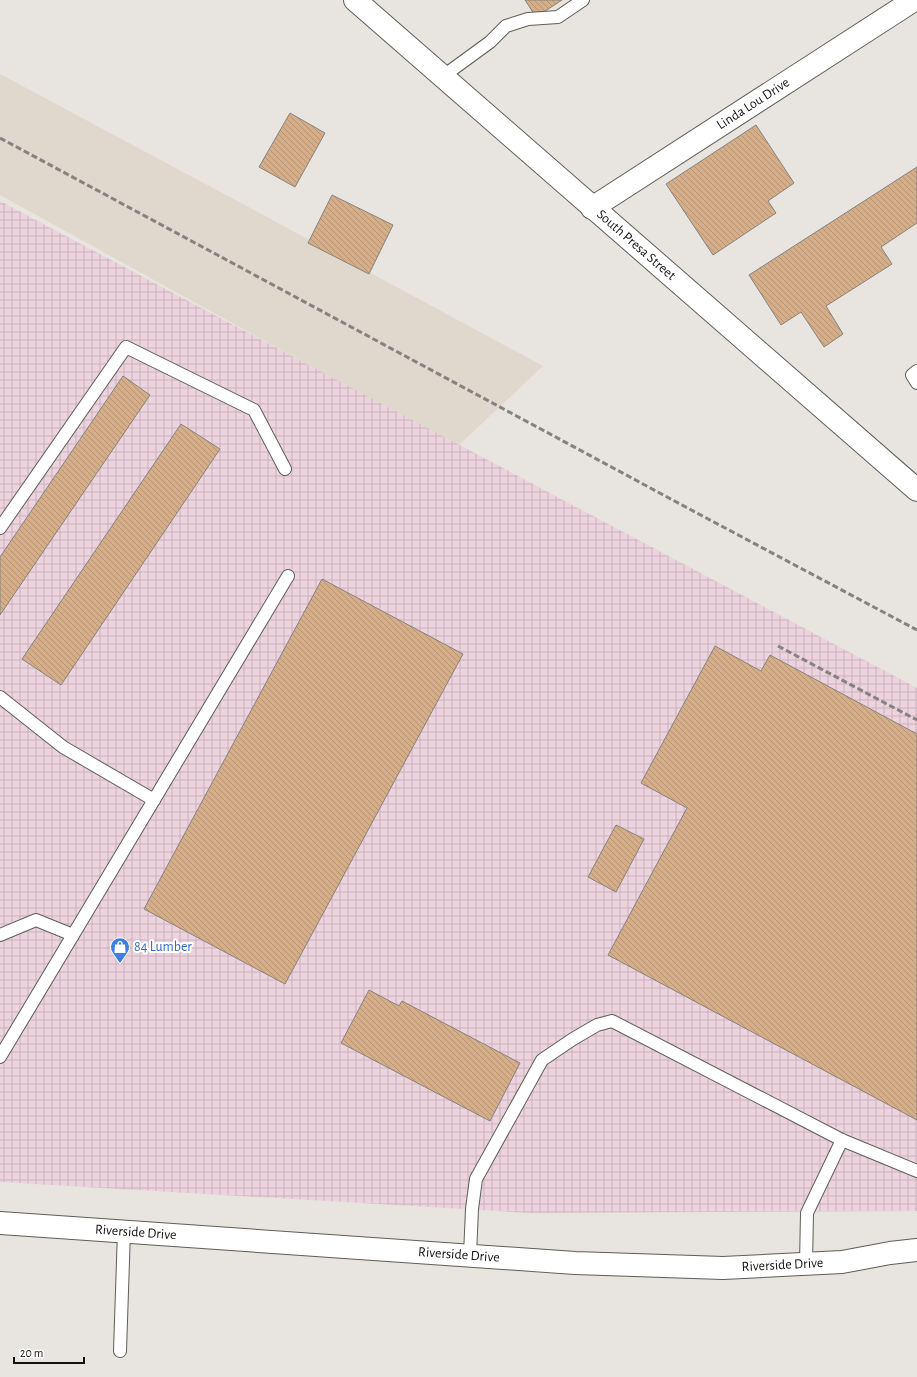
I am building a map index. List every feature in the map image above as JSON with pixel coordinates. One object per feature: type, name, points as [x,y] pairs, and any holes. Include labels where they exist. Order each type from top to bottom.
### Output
[{"type":"street","name":"South Presa Street","points":[[355,0],[917,490]]},
{"type":"street","name":"Linda Lou Drive","points":[[592,208],[914,0]]},
{"type":"street","name":"Riverside Drive","points":[[0,1223],[470,1256],[723,1268],[842,1262],[890,1253],[917,1250]]},
{"type":"lane","points":[[442,77],[490,42],[506,26],[528,19],[558,17],[582,0]]},
{"type":"lane","points":[[0,528],[126,347],[254,410],[285,469]]},
{"type":"lane","points":[[917,371],[912,375],[917,383]]},
{"type":"lane","points":[[0,1057],[288,576]]},
{"type":"lane","points":[[0,697],[62,747],[154,800]]},
{"type":"lane","points":[[0,935],[36,920],[73,935]]},
{"type":"lane","points":[[470,1256],[472,1209],[476,1179],[542,1060],[597,1025],[612,1021],[842,1140],[917,1171]]},
{"type":"lane","points":[[806,1264],[807,1213],[842,1140]]},
{"type":"lane","points":[[120,1351],[124,1232]]},
{"type":"shaded area","points":[[0,74],[543,366],[457,447],[0,195]]},
{"type":"shaded area","points":[[0,201],[917,688],[917,1211],[530,1213],[0,1182]]},
{"type":"building","points":[[525,0],[562,0],[536,17]]},
{"type":"building","points":[[290,113],[325,133],[295,187],[259,167]]},
{"type":"building","points":[[756,125],[794,183],[768,201],[776,213],[713,255],[666,184]]},
{"type":"building","points":[[917,167],[917,223],[881,247],[892,264],[826,306],[843,334],[824,347],[801,312],[781,325],[749,275]]},
{"type":"building","points":[[332,195],[393,225],[369,274],[308,243]]},
{"type":"building","points":[[123,376],[150,395],[0,615],[0,557]]},
{"type":"building","points":[[181,424],[220,449],[61,685],[22,659]]},
{"type":"building","points":[[322,579],[463,654],[285,984],[144,909]]},
{"type":"building","points":[[715,646],[761,671],[770,655],[917,734],[917,1120],[608,955],[687,808],[641,783]]},
{"type":"building","points":[[616,825],[644,839],[616,892],[588,877]]},
{"type":"building","points":[[369,990],[399,1006],[402,1001],[520,1063],[490,1121],[341,1043]]},
{"type":"railway","points":[[0,138],[917,630]]},
{"type":"railway","points":[[778,646],[917,720]]},
{"type":"place","name":"84 Lumber","points":[[120,964]]}]
